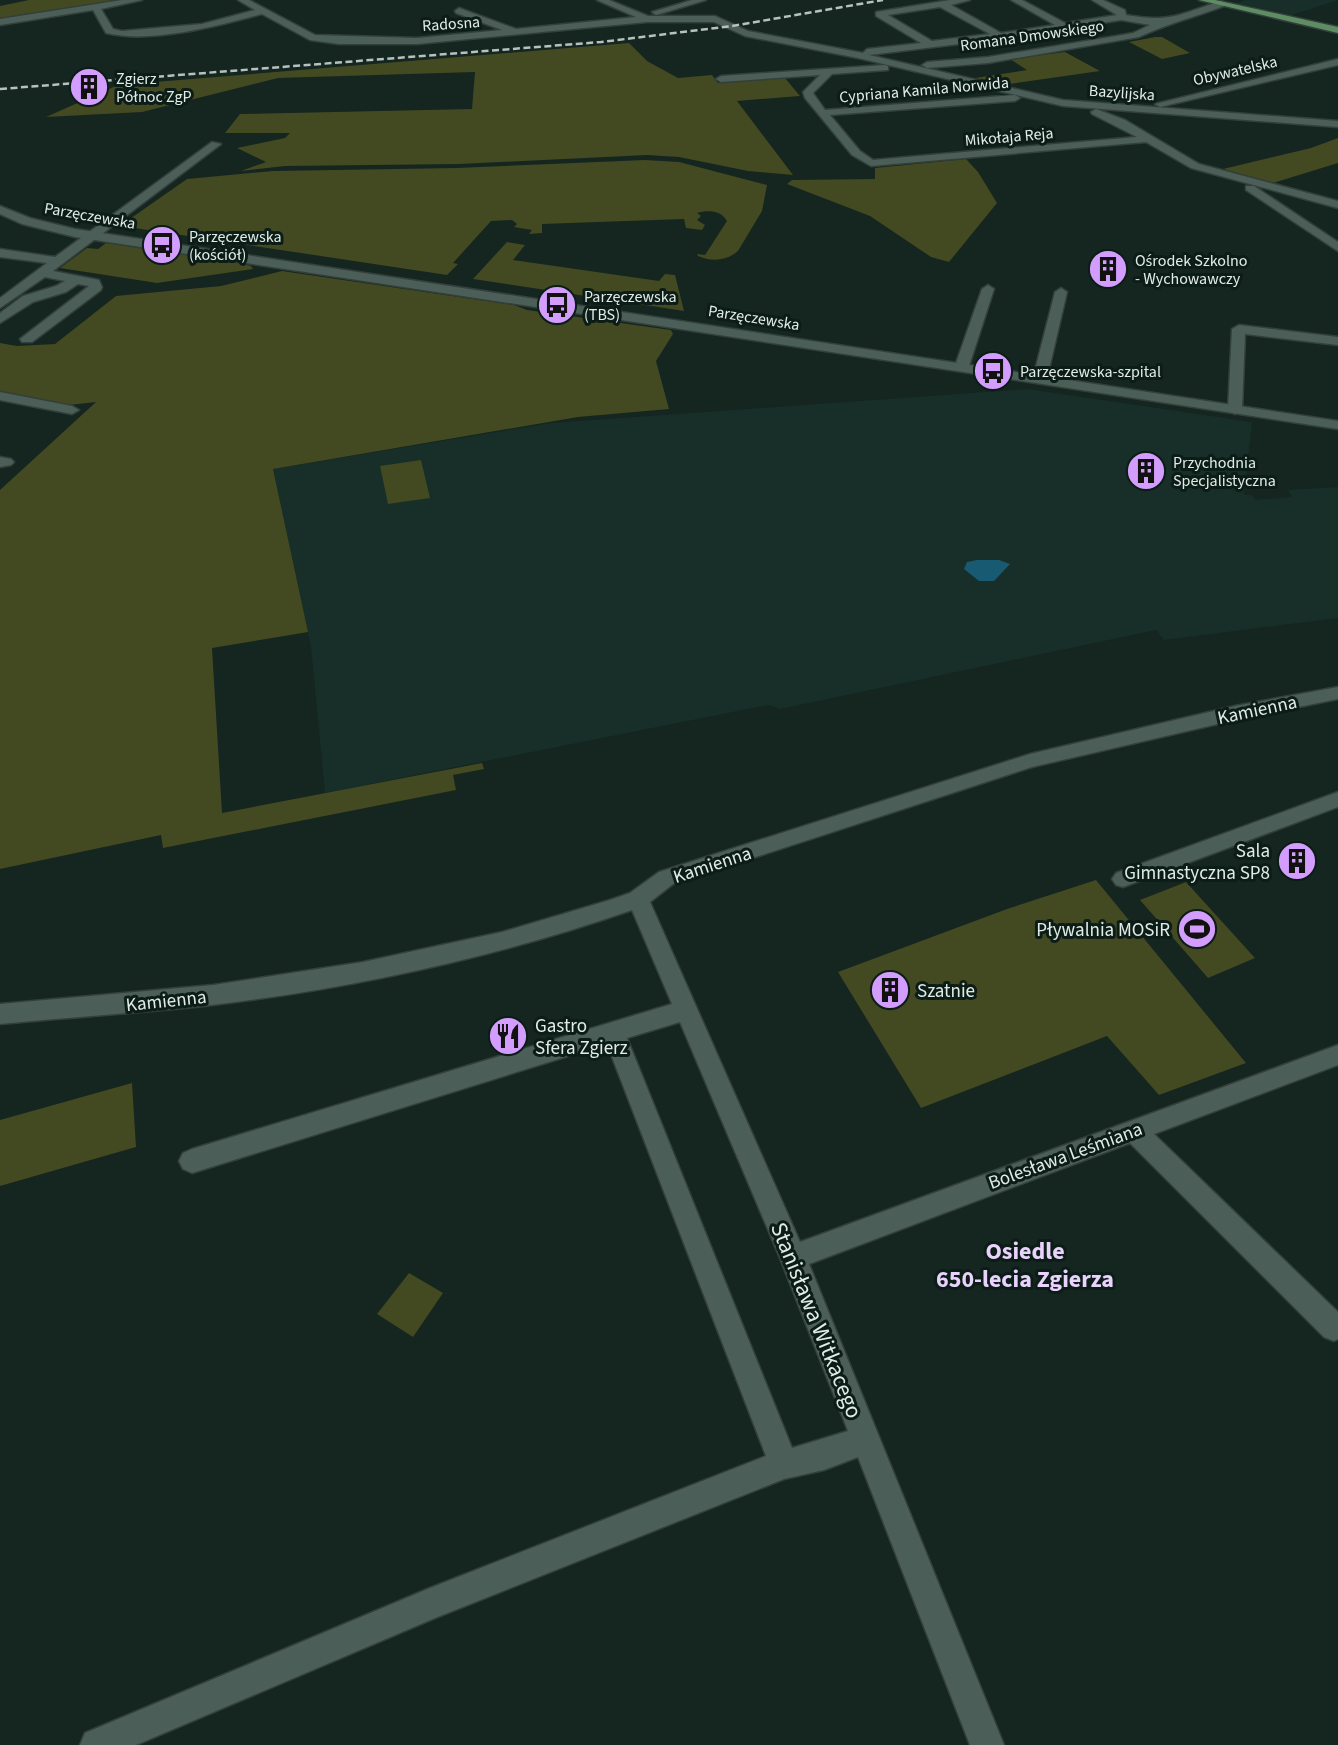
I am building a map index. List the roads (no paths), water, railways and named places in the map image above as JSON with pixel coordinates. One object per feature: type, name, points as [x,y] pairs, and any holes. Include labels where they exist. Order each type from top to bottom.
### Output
[{"type":"main road","points":[[1203,0],[1338,30]]},
{"type":"street","points":[[0,22],[138,0]]},
{"type":"street","name":"Radosna","points":[[242,0],[323,40],[417,41],[518,33],[644,17]]},
{"type":"street","points":[[601,0],[644,17],[702,0]]},
{"type":"street","points":[[930,44],[879,13],[966,0]]},
{"type":"street","points":[[1015,0],[1064,26]]},
{"type":"street","points":[[1096,0],[1122,12],[1121,17]]},
{"type":"street","points":[[942,4],[1000,36]]},
{"type":"street","points":[[858,55],[1121,17],[1156,23],[1180,19],[1221,4]]},
{"type":"street","points":[[96,7],[109,31],[122,34],[202,27],[263,12]]},
{"type":"street","points":[[459,10],[518,33]]},
{"type":"street","name":"Bazylijska","points":[[644,17],[715,19],[745,33],[908,66],[1063,103],[1338,124]]},
{"type":"street","name":"Romana Dmowskiego","points":[[908,66],[988,60],[1116,39],[1136,35],[1156,23]]},
{"type":"street","name":"Obywatelska","points":[[1139,109],[1338,62]]},
{"type":"street","name":"Bazylijska","points":[[721,79],[908,66]]},
{"type":"street","name":"Mikołaja Reja","points":[[831,71],[811,86],[808,92],[810,98],[856,153],[871,163],[1147,139]]},
{"type":"street","name":"Cypriana Kamila Norwida","points":[[822,113],[1014,98],[1027,94]]},
{"type":"street","name":"Mikołaja Reja","points":[[1063,103],[1112,117],[1147,139]]},
{"type":"street","points":[[1112,117],[1139,109]]},
{"type":"street","points":[[1147,139],[1180,160],[1195,166],[1338,205]]},
{"type":"street","points":[[0,304],[216,144]]},
{"type":"street","points":[[1247,186],[1338,247]]},
{"type":"street","points":[[1296,194],[1311,207],[1300,217],[1300,221]]},
{"type":"street","name":"Parzęczewska","points":[[0,210],[43,226],[91,235],[1338,425]]},
{"type":"street","points":[[0,253],[56,261]]},
{"type":"street","points":[[27,339],[96,286],[94,283],[44,273]]},
{"type":"street","points":[[0,319],[28,299],[61,289],[75,280]]},
{"type":"street","points":[[962,366],[988,289]]},
{"type":"street","points":[[1040,378],[1061,292]]},
{"type":"street","points":[[1235,410],[1239,329],[1338,341]]},
{"type":"street","points":[[0,396],[72,410]]},
{"type":"street","name":"Kamienna","points":[[0,1014],[213,995],[363,971],[502,941],[638,900],[666,878],[1030,761],[1235,713],[1338,693]]},
{"type":"street","points":[[1123,879],[1338,799]]},
{"type":"street","name":"Stanisława Witkacego","points":[[638,900],[793,1256],[987,1745]]},
{"type":"street","points":[[192,1161],[686,1010]]},
{"type":"street","points":[[613,1031],[784,1464]]},
{"type":"street","name":"Bolesława Leśmiana","points":[[793,1256],[1338,1055]]},
{"type":"street","points":[[1133,1130],[1334,1327]]},
{"type":"street","points":[[97,1745],[430,1604],[784,1464],[824,1455],[864,1440]]},
{"type":"water","points":[[999,560],[1010,564],[994,581],[979,581],[964,569],[967,562]]},
{"type":"railway","points":[[0,89],[601,42],[732,26],[883,0]]},
{"type":"place","name":"Zgierz Północ ZgP","points":[[89,87]]},
{"type":"place","name":"Parzęczewska (kościół)","points":[[162,245]]},
{"type":"place","name":"Ośrodek Szkolno - Wychowawczy","points":[[1108,269]]},
{"type":"place","name":"Parzęczewska (TBS)","points":[[557,305]]},
{"type":"place","name":"Parzęczewska-szpital","points":[[993,371]]},
{"type":"place","name":"Przychodnia Specjalistyczna","points":[[1146,471]]},
{"type":"place","name":"Sala Gimnastyczna SP8","points":[[1297,861]]},
{"type":"place","name":"Pływalnia MOSiR","points":[[1197,929]]},
{"type":"place","name":"Szatnie","points":[[890,990]]},
{"type":"place","name":"Gastro Sfera Zgierz","points":[[508,1036]]},
{"type":"district","name":"Osiedle 650-lecia Zgierza","points":[[1025,1265]]}]
